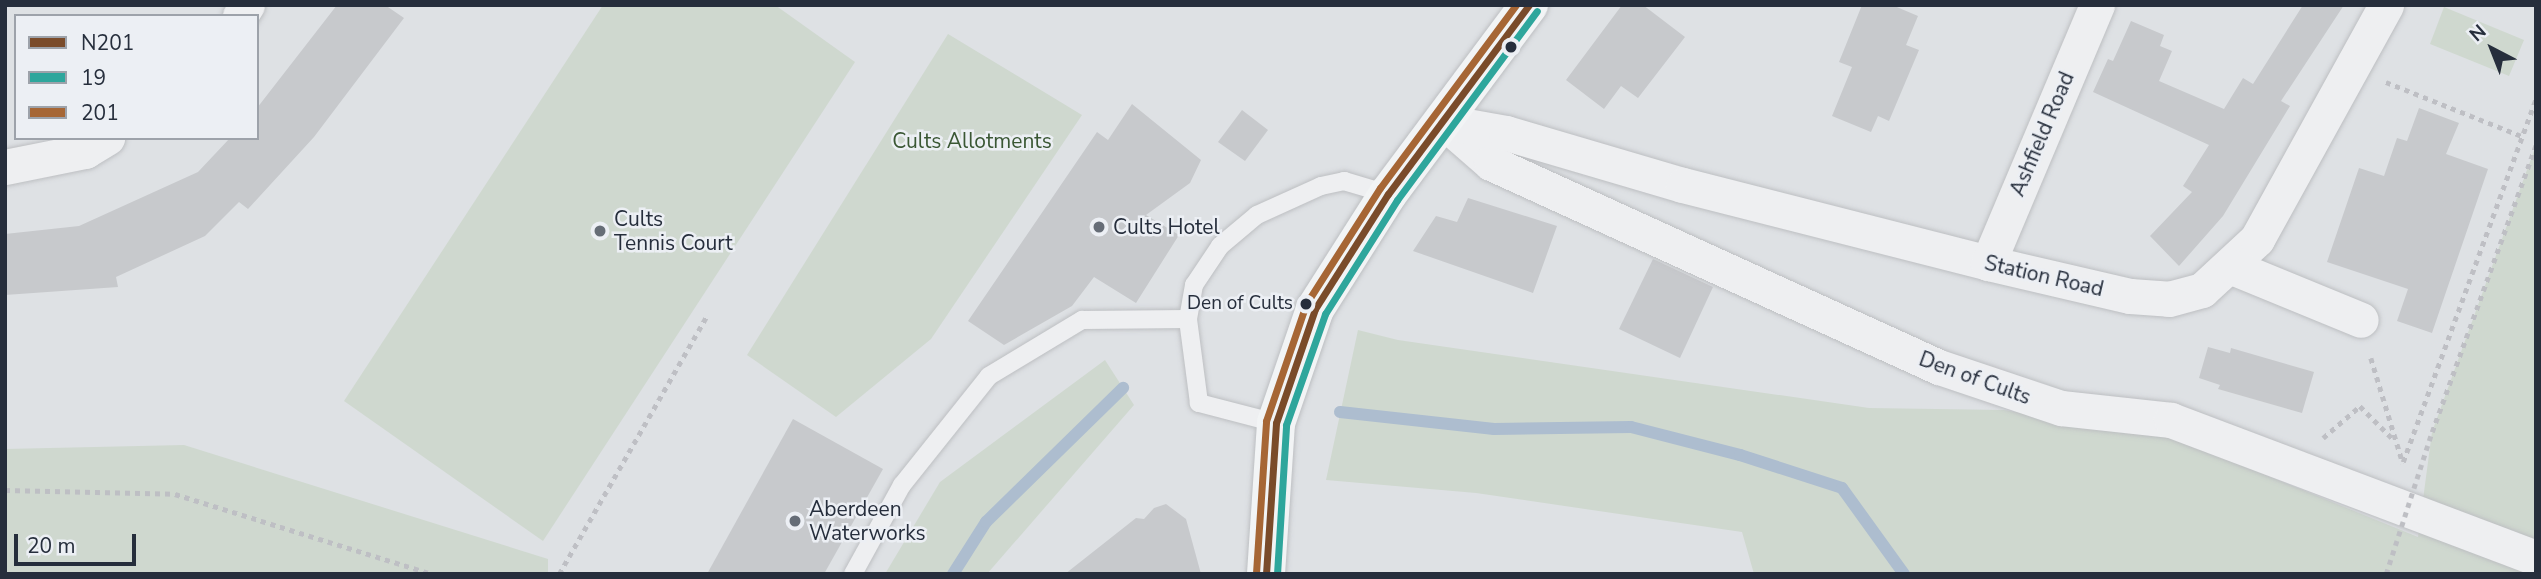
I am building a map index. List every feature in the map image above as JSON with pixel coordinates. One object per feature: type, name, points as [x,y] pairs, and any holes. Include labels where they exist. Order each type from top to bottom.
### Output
[{"type":"main road","points":[[1266,574],[1276,423],[1315,309],[1388,194],[1529,5]]},
{"type":"street","name":"Ashfield Road","points":[[1988,263],[2097,5]]},
{"type":"street","name":"Station Road","points":[[1444,122],[1506,133],[1683,186],[1988,263],[2130,296],[2169,299],[2202,290],[2232,267],[2257,239],[2386,5]]},
{"type":"street","name":"Den of Cults","points":[[1444,122],[1491,163],[1939,367],[2061,408],[2171,421],[2288,468],[2466,529],[2536,558]]},
{"type":"street","points":[[5,167],[85,151],[104,140]]},
{"type":"street","points":[[2232,267],[2361,320]]},
{"type":"lane","points":[[1276,423],[1199,403],[1188,319],[1194,285],[1220,246],[1257,215],[1321,186],[1345,181],[1388,194]]},
{"type":"lane","points":[[853,574],[902,485],[989,376],[1082,320],[1188,319]]},
{"type":"path","points":[[2351,69],[2522,136]]},
{"type":"path","points":[[2403,462],[2536,99]]},
{"type":"path","points":[[2386,574],[2432,432],[2536,145]]},
{"type":"path","points":[[559,574],[706,317]]},
{"type":"path","points":[[2288,468],[2360,407],[2392,438],[2361,320]]},
{"type":"path","points":[[5,490],[175,494],[432,574]]},
{"type":"green space","name":"Cults Tennis Court","points":[[603,5],[775,5],[855,62],[543,541],[344,401]]},
{"type":"green space","points":[[2444,7],[2524,40],[2509,76],[2430,44]]},
{"type":"green space","name":"Cults Allotments","points":[[948,34],[1082,115],[931,339],[836,417],[747,355]]},
{"type":"green space","points":[[2536,145],[2536,574],[1754,574],[1742,532],[1476,493],[1326,480],[1358,330],[1398,340],[1869,408],[2004,410],[2175,438],[2418,537],[2432,432]]},
{"type":"green space","points":[[1105,360],[1134,405],[987,574],[885,574],[940,482]]},
{"type":"green space","points":[[184,445],[548,559],[548,574],[5,574],[5,449]]},
{"type":"building","points":[[337,5],[385,5],[404,18],[314,137],[248,209],[239,202],[205,236],[116,277],[118,287],[5,295],[5,234],[79,226],[198,172],[228,140],[259,140],[259,105]]},
{"type":"building","points":[[1622,5],[1643,5],[1685,37],[1638,98],[1621,86],[1604,109],[1566,80]]},
{"type":"building","points":[[1862,5],[1892,5],[1918,16],[1906,45],[1919,50],[1889,121],[1878,116],[1871,132],[1832,116],[1852,67],[1839,62]]},
{"type":"building","points":[[2303,5],[2344,5],[2281,101],[2290,106],[2223,216],[2179,266],[2150,236],[2192,192],[2183,186],[2209,145],[2093,92],[2108,59],[2113,61],[2131,21],[2164,35],[2160,46],[2172,51],[2159,81],[2224,109],[2243,78],[2253,84]]},
{"type":"building","name":"Cults Hotel","points":[[1132,104],[1201,160],[1190,183],[1146,215],[1179,235],[1136,303],[1094,277],[1072,306],[1004,345],[968,321],[1097,132],[1108,140]]},
{"type":"building","points":[[2419,108],[2459,123],[2446,154],[2488,169],[2432,333],[2397,321],[2408,289],[2327,262],[2359,168],[2384,176],[2397,138],[2407,141]]},
{"type":"building","points":[[1242,110],[1268,130],[1245,161],[1218,142]]},
{"type":"building","points":[[1468,198],[1557,226],[1533,293],[1413,251],[1436,216],[1457,222]]},
{"type":"building","points":[[1653,259],[1713,287],[1680,358],[1619,329]]},
{"type":"building","points":[[2208,347],[2230,353],[2231,348],[2314,372],[2302,413],[2218,389],[2220,385],[2199,378]]},
{"type":"building","name":"Aberdeen Waterworks","points":[[793,419],[883,469],[824,574],[707,574]]},
{"type":"building","points":[[1166,504],[1186,519],[1201,574],[1065,574],[1136,518],[1144,519],[1154,508]]},
{"type":"waterway","points":[[953,574],[986,522],[1123,388]]},
{"type":"waterway","points":[[1340,412],[1494,429],[1631,427],[1740,455],[1842,488],[1904,574]]},
{"type":"transit line","name":"201","points":[[1256,573],[1266,421],[1306,304],[1380,188],[1516,5]]},
{"type":"transit line","name":"N201","points":[[1266,574],[1276,423],[1315,309],[1388,194],[1529,5]]},
{"type":"transit line","name":"19","points":[[1277,574],[1286,425],[1325,314],[1397,200],[1537,11]]},
{"type":"place","name":"Cults Hotel","points":[[1099,227]]},
{"type":"place","name":"Cults Tennis Court","points":[[600,231]]},
{"type":"place","name":"Den of Cults","points":[[1306,304]]},
{"type":"place","name":"Aberdeen Waterworks","points":[[795,521]]}]
